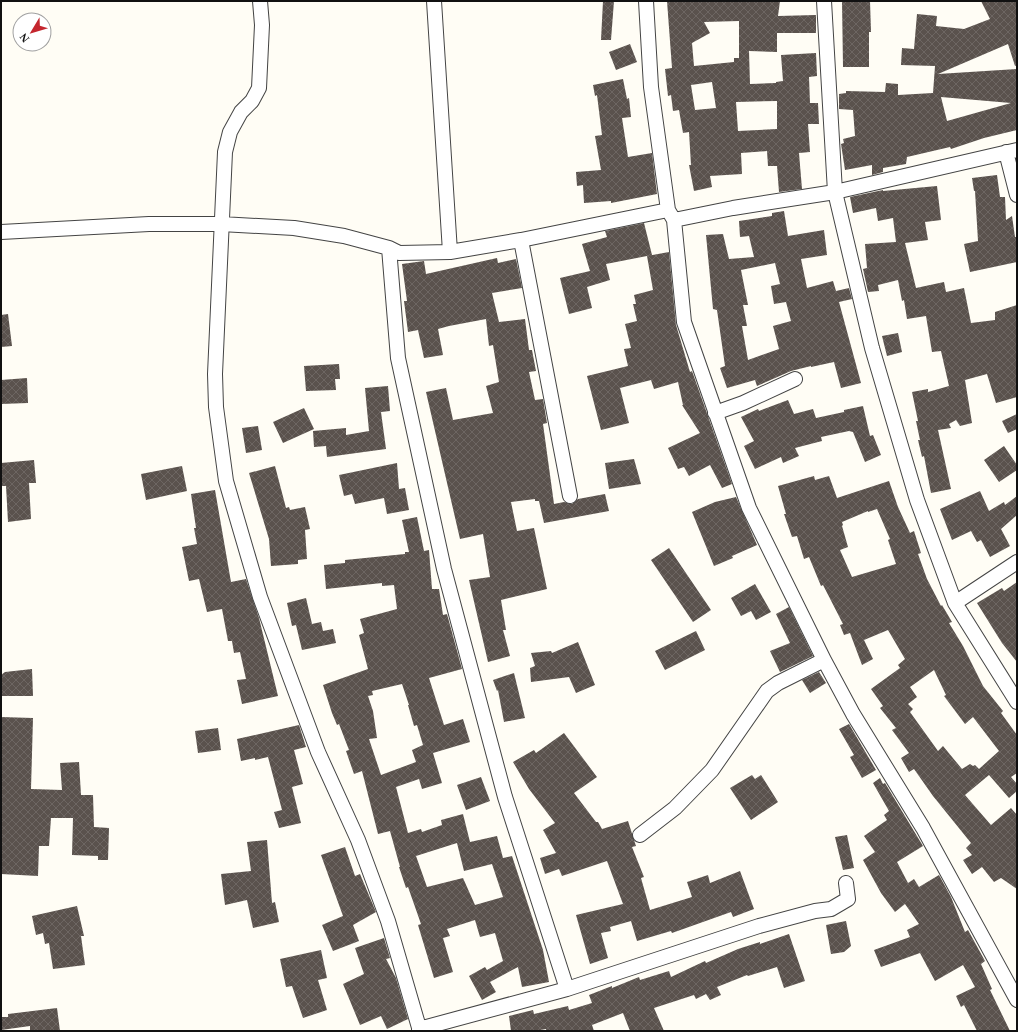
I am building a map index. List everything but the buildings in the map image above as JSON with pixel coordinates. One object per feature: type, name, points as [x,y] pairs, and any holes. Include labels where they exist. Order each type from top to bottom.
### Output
[{"type":"street","points":[[260,1],[262,25],[259,88],[252,101],[241,112],[228,139],[225,152],[215,374],[216,407],[226,481],[260,597],[318,752],[358,840],[385,913],[419,1030],[567,989],[759,926],[815,911],[831,909],[848,899],[846,883]]},
{"type":"street","points":[[434,1],[450,252]]},
{"type":"street","points":[[646,1],[651,87],[671,215],[684,322],[749,508],[824,660],[853,714],[923,828],[1017,1000]]},
{"type":"street","points":[[824,1],[835,192],[872,348],[917,500],[955,603],[1017,702]]},
{"type":"street","points":[[1,232],[149,224],[221,224],[294,228],[344,236],[389,248],[399,253],[450,252],[671,215],[733,208],[835,192],[1012,151],[1017,195]]},
{"type":"street","points":[[521,240],[570,496]]},
{"type":"street","points":[[389,248],[398,358],[444,570],[505,797],[567,989]]},
{"type":"street","points":[[715,413],[743,403],[795,378]]},
{"type":"street","points":[[955,603],[1017,562]]},
{"type":"street","points":[[640,836],[675,808],[712,770],[766,692],[778,682],[824,660]]}]
